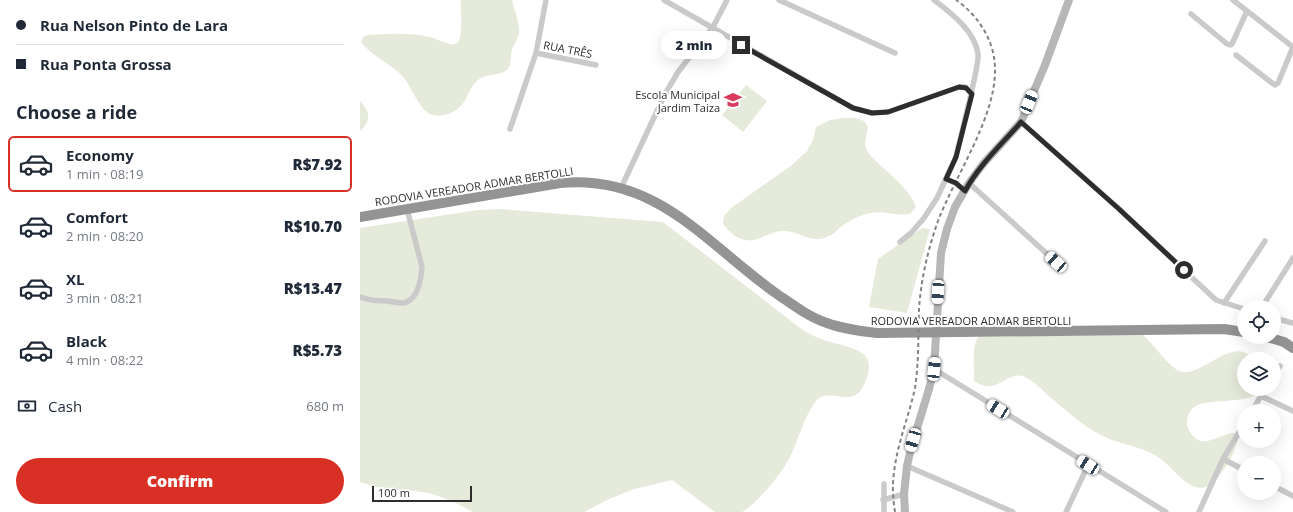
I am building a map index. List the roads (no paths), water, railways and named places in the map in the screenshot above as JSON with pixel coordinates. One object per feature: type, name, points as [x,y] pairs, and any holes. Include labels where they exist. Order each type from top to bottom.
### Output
[{"type":"highway","name":"RODOVIA VEREADOR ADMAR BERTOLLI","points":[[360,216],[560,183],[576,182],[621,188],[653,200],[674,212],[716,244],[754,278],[796,307],[826,323],[853,330],[877,333],[1224,329],[1237,331]]},
{"type":"highway","points":[[1281,341],[1293,348]]},
{"type":"main road","points":[[906,512],[904,494],[911,448],[930,389],[934,369],[941,253],[947,229],[955,207],[967,187],[983,164],[1021,122],[1045,65],[1069,0]]},
{"type":"street","points":[[510,129],[536,53],[546,0]]},
{"type":"street","points":[[664,0],[853,108],[872,113],[888,112],[959,87],[966,88],[972,94]]},
{"type":"street","points":[[621,188],[664,96],[678,72],[713,27],[727,0]]},
{"type":"street","points":[[779,0],[895,53]]},
{"type":"street","points":[[900,242],[911,233],[924,218],[937,198],[956,157],[972,94],[978,55],[971,35],[952,13],[934,0]]},
{"type":"street","points":[[1233,0],[1293,47],[1278,83],[1275,85],[1236,55]]},
{"type":"street","points":[[1191,14],[1230,45],[1232,44],[1247,11]]},
{"type":"street","name":"RUA TRÊS","points":[[536,53],[596,65]]},
{"type":"street","points":[[1021,122],[1119,209],[1216,300],[1237,307]]},
{"type":"street","points":[[946,179],[967,187],[1056,262]]},
{"type":"street","points":[[360,297],[370,300],[403,303],[410,300],[414,296],[422,267],[407,209]]},
{"type":"street","points":[[1224,302],[1265,241]]},
{"type":"street","points":[[1266,300],[1293,258]]},
{"type":"street","points":[[1281,320],[1293,324]]},
{"type":"street","points":[[934,369],[1166,512]]},
{"type":"street","points":[[1256,404],[1261,396],[1293,411]]},
{"type":"street","points":[[1199,512],[1223,459],[1237,436]]},
{"type":"street","points":[[1223,459],[1237,466]]},
{"type":"street","points":[[1066,512],[1088,465]]},
{"type":"street","points":[[908,466],[1013,512]]},
{"type":"street","points":[[884,484],[884,512]]},
{"type":"street","points":[[1281,490],[1293,496]]},
{"type":"street","points":[[883,500],[904,494]]},
{"type":"railway","points":[[895,512],[893,478],[898,451],[915,388],[918,358],[921,287],[931,242],[945,204],[982,126],[994,87],[994,59],[988,39],[978,21],[956,0]]},
{"type":"place","name":"Escola Municipal Jardim Taiza","points":[[733,100]]}]
